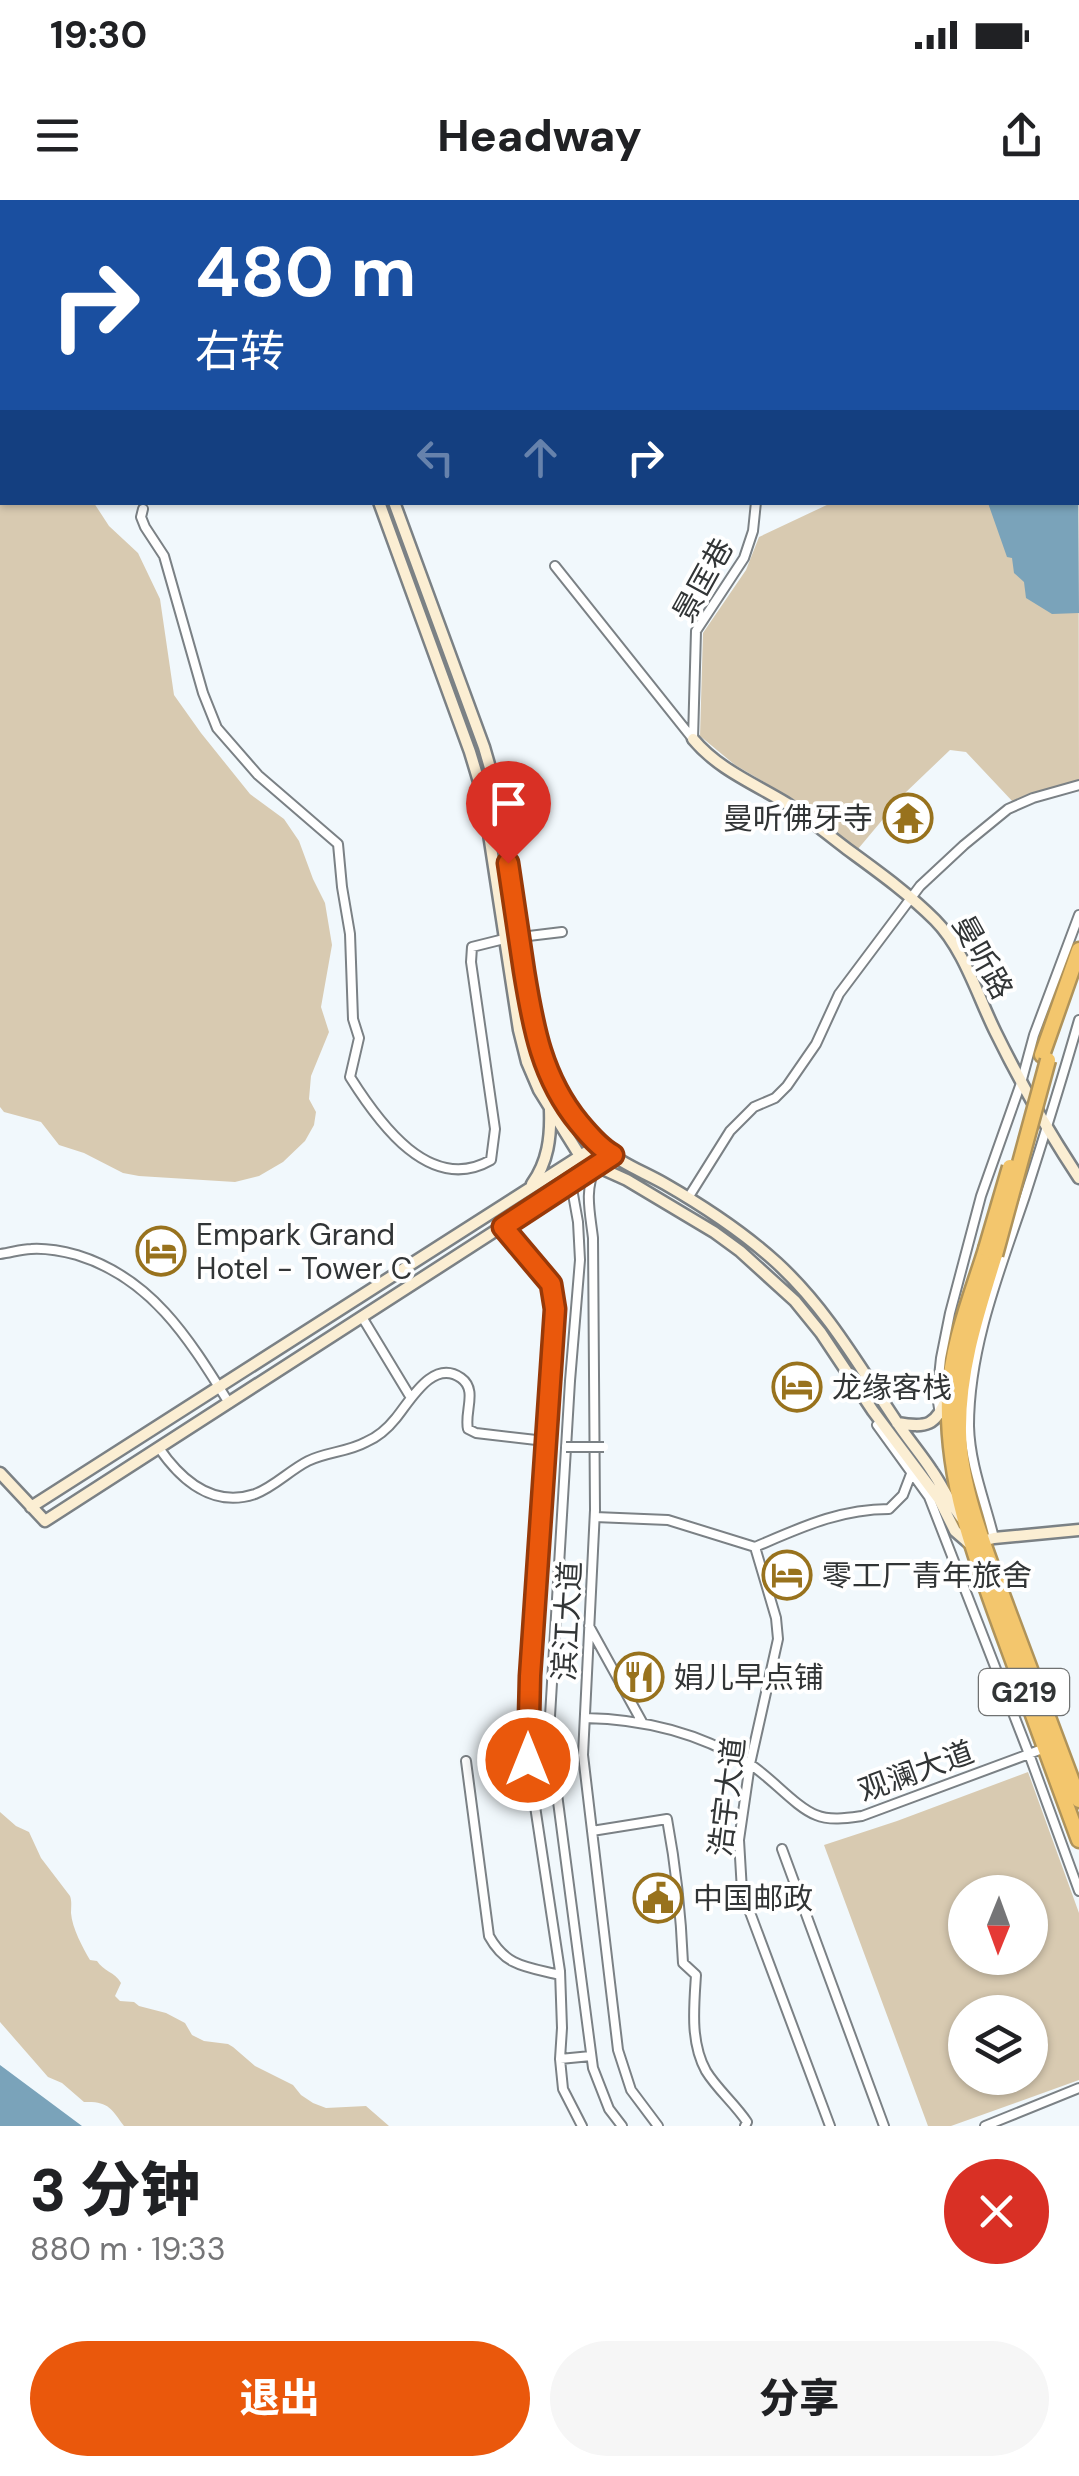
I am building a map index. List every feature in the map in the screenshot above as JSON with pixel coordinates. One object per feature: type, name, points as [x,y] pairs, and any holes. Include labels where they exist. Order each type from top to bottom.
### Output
[{"type":"highway","points":[[982,1541],[959,1438],[961,1387],[991,1252],[1079,950]]},
{"type":"highway","points":[[1045,1058],[1079,972]]},
{"type":"highway","points":[[982,1541],[964,1521],[958,1494],[949,1439],[950,1392],[960,1329],[991,1252]]},
{"type":"highway","name":"G219","points":[[982,1541],[1005,1639],[1079,1840]]},
{"type":"highway","name":"G219","points":[[982,1541],[1079,1800]]},
{"type":"street","points":[[379,505],[483,795],[518,1030],[527,1062],[550,1109],[580,1156],[683,1212],[740,1251],[794,1301],[939,1500],[956,1531],[982,1541],[1079,1530]]},
{"type":"street","points":[[395,505],[498,792],[533,1027],[552,1084],[567,1108],[613,1155],[750,1239],[806,1291],[833,1324],[964,1521]]},
{"type":"street","name":"景匡巷","points":[[693,739],[696,632],[744,558],[756,505]]},
{"type":"street","points":[[142,509],[145,527],[164,556],[217,728],[258,775],[338,844],[350,934],[353,1019],[359,1038],[350,1077],[394,1137],[418,1157],[448,1170],[477,1168],[491,1160],[494,1129],[470,962],[472,946],[562,932]]},
{"type":"street","points":[[555,566],[693,739]]},
{"type":"street","name":"曼听路","points":[[693,739],[720,764],[791,807],[910,898],[952,939],[1021,1083],[1079,1178]]},
{"type":"street","points":[[688,1198],[730,1130],[754,1107],[775,1098],[787,1086],[816,1044],[839,994],[910,898],[1001,814],[1033,798],[1079,785]]},
{"type":"street","points":[[940,1415],[937,1396],[950,1313],[981,1196],[1034,1034],[1079,915]]},
{"type":"street","points":[[982,1541],[971,1454],[970,1399],[977,1353],[993,1290],[1079,1020]]},
{"type":"street","points":[[526,1192],[537,1177],[550,1143],[550,1109]]},
{"type":"street","points":[[31,1507],[600,1144]]},
{"type":"street","points":[[0,1473],[45,1521],[613,1155]]},
{"type":"street","name":"滨江大道","points":[[596,1166],[588,1194],[593,1238],[594,1517],[583,1755],[618,2050],[630,2090],[658,2126]]},
{"type":"street","points":[[571,1184],[580,1260],[549,1733],[593,2068],[609,2109],[622,2126]]},
{"type":"street","name":"滨江大道","points":[[503,1227],[551,1284],[554,1296],[528,1747],[560,1975],[563,2089],[582,2126]]},
{"type":"street","points":[[0,1254],[32,1248],[63,1251],[95,1261],[128,1278],[172,1320],[229,1403]]},
{"type":"street","points":[[362,1318],[411,1398]]},
{"type":"street","points":[[845,1370],[858,1362]]},
{"type":"street","points":[[158,1448],[173,1469],[206,1492],[223,1497],[258,1493],[307,1461],[366,1442],[384,1431],[418,1388],[440,1374],[452,1374],[466,1384],[470,1396],[468,1429],[545,1441]]},
{"type":"street","points":[[898,1423],[918,1426],[940,1415],[950,1392]]},
{"type":"street","points":[[873,1411],[875,1422],[928,1496],[1079,1891]]},
{"type":"street","points":[[566,1446],[604,1448]]},
{"type":"street","points":[[594,1517],[668,1520],[754,1547],[823,1518],[864,1509],[890,1510],[903,1495],[911,1474]]},
{"type":"street","name":"浩宇大道","points":[[754,1547],[776,1618],[778,1639],[750,1764],[739,1840],[742,1891],[830,2126]]},
{"type":"street","points":[[589,1626],[642,1722]]},
{"type":"street","points":[[988,1646],[1005,1639]]},
{"type":"street","name":"观澜大道","points":[[585,1718],[642,1722],[700,1739],[750,1764],[816,1816],[842,1819],[862,1816],[1045,1748]]},
{"type":"street","points":[[466,1761],[489,1936],[506,1959],[560,1975]]},
{"type":"street","points":[[592,1831],[667,1820],[682,1920],[683,1962],[696,1976],[695,2040],[706,2071],[738,2108],[747,2122],[745,2126]]},
{"type":"street","points":[[782,1850],[884,2126]]},
{"type":"street","points":[[560,2060],[591,2056]]},
{"type":"street","points":[[986,2126],[1079,2088]]},
{"type":"shaded area","points":[[0,505],[95,505],[109,526],[138,553],[160,599],[174,695],[250,794],[284,819],[299,841],[325,903],[332,945],[321,1007],[329,1032],[311,1076],[309,1099],[316,1112],[305,1141],[283,1162],[259,1176],[235,1182],[123,1173],[59,1145],[41,1122],[4,1112],[0,1107]]},
{"type":"shaded area","points":[[827,505],[1078,505],[1079,783],[1014,803],[966,752],[950,750],[904,794],[858,849],[796,801],[735,765],[700,736],[703,633],[746,570],[759,537]]},
{"type":"shaded area","points":[[1028,1772],[1079,1913],[1079,2080],[1048,2091],[1048,1995],[948,1995],[948,2095],[1037,2095],[951,2126],[928,2126],[824,1845]]},
{"type":"shaded area","points":[[0,1812],[29,1832],[41,1858],[70,1896],[72,1919],[81,1944],[90,1960],[97,1961],[121,1983],[115,1996],[120,2001],[166,2013],[185,2023],[192,2035],[204,2041],[228,2044],[255,2066],[293,2085],[313,2103],[326,2108],[366,2106],[389,2126],[124,2126],[108,2107],[84,2102],[62,2083],[48,2077],[0,2022]]},
{"type":"water","points":[[989,505],[1078,505],[1079,613],[1052,614],[1026,598],[1024,582],[1014,573],[1012,558],[1007,557]]},
{"type":"water","points":[[0,2065],[82,2126],[0,2126]]},
{"type":"place","name":"曼听佛牙寺","points":[[908,818]]},
{"type":"place","name":"Empark Grand Hotel - Tower C","points":[[161,1251]]},
{"type":"place","name":"龙缘客栈","points":[[797,1387]]},
{"type":"place","name":"零工厂青年旅舍","points":[[787,1575]]},
{"type":"place","name":"娟儿早点铺","points":[[639,1677]]},
{"type":"place","name":"中国邮政","points":[[658,1898]]},
{"type":"route","points":[[508,863],[541,1057],[567,1108],[613,1155],[503,1227],[551,1284],[555,1309],[530,1676],[528,1760]]}]
